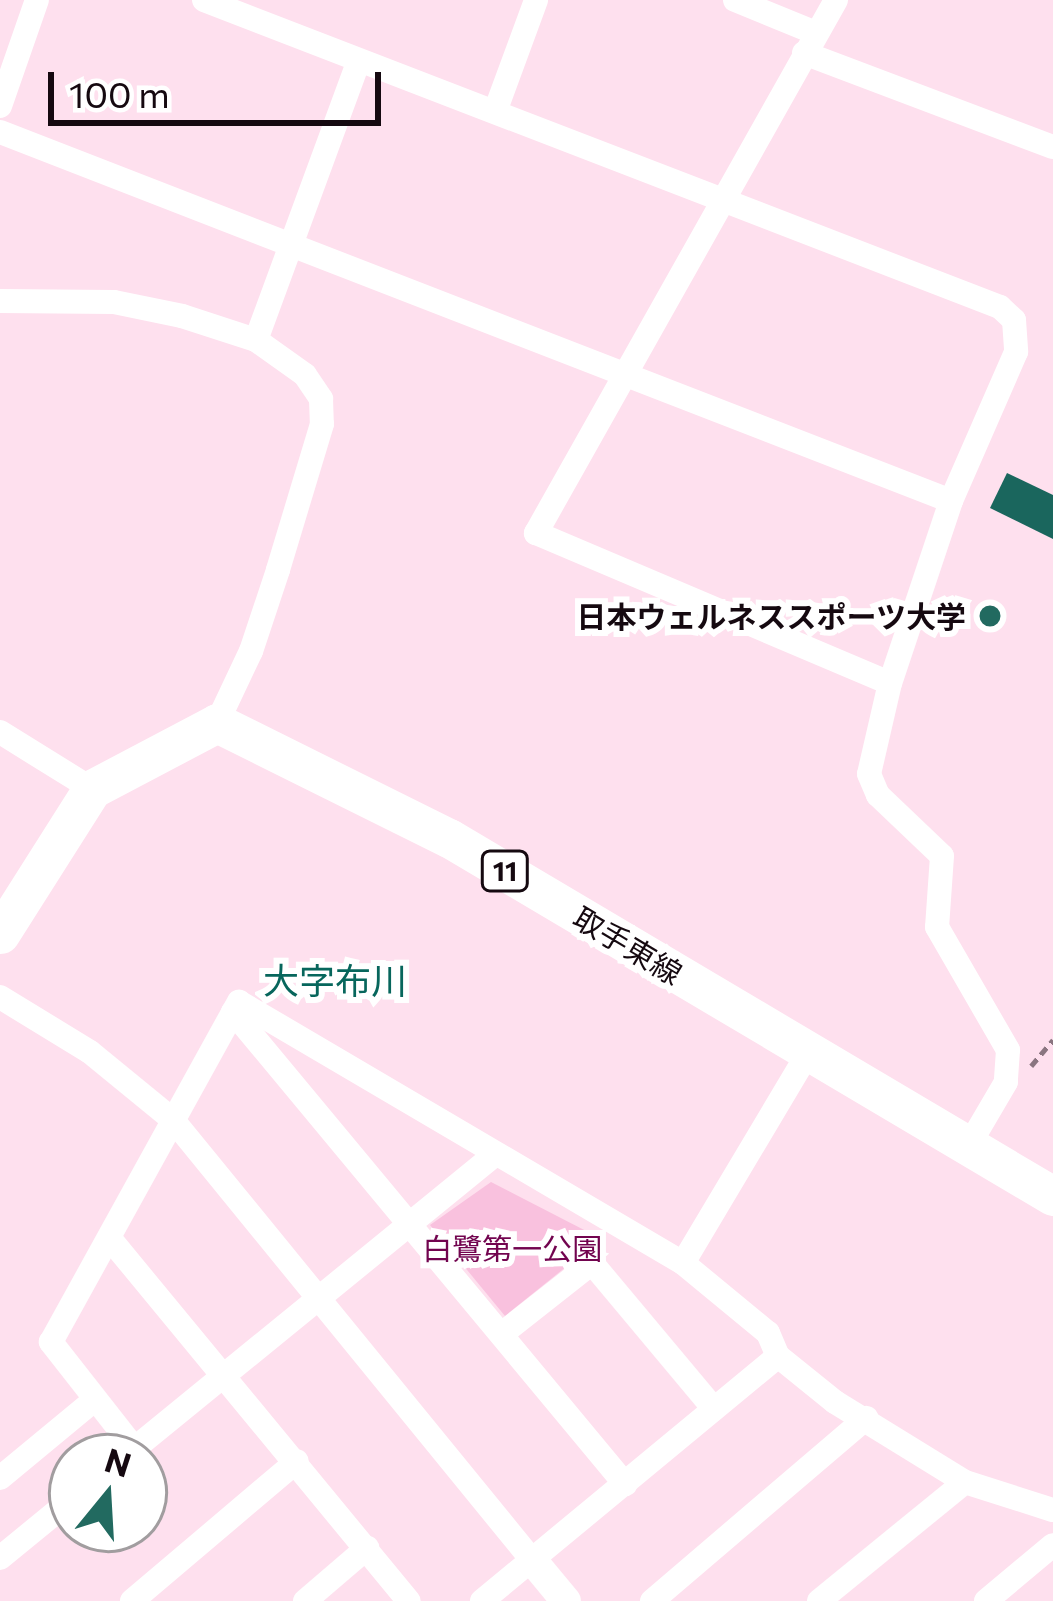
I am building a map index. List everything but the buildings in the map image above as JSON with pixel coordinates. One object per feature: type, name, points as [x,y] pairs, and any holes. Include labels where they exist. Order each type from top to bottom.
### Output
[{"type":"main road","points":[[0,934],[92,789],[217,723]]},
{"type":"main road","name":"取手東線","points":[[217,723],[449,838],[1053,1196]]},
{"type":"street","points":[[0,106],[37,0]]},
{"type":"street","points":[[204,0],[1000,307],[1014,320],[1016,352],[951,501],[890,683],[869,774],[878,795],[942,856],[938,927],[1008,1050],[1006,1082],[968,1145]]},
{"type":"street","points":[[496,109],[536,0]]},
{"type":"street","points":[[736,0],[810,43],[1053,147]]},
{"type":"street","points":[[836,0],[536,532],[890,683]]},
{"type":"street","points":[[256,340],[358,63]]},
{"type":"street","points":[[0,132],[951,501]]},
{"type":"street","points":[[0,301],[114,302],[182,316],[256,340],[305,375],[321,399],[322,424],[251,651],[217,723]]},
{"type":"street","points":[[0,732],[92,789]]},
{"type":"street","points":[[0,997],[90,1052],[173,1120],[566,1601]]},
{"type":"street","points":[[115,1433],[51,1342],[239,1002],[683,1263],[768,1333],[778,1356],[835,1402],[964,1482],[1053,1510]]},
{"type":"street","points":[[233,1012],[412,1221],[625,1484]]},
{"type":"street","points":[[683,1263],[809,1052]]},
{"type":"street","points":[[152,1433],[494,1155]]},
{"type":"street","points":[[110,1240],[409,1601]]},
{"type":"street","points":[[503,1333],[592,1263],[714,1409]]},
{"type":"street","points":[[482,1601],[778,1356]]},
{"type":"street","points":[[0,1478],[93,1401]]},
{"type":"street","points":[[652,1601],[866,1418]]},
{"type":"street","points":[[131,1601],[297,1461]]},
{"type":"street","points":[[819,1601],[964,1482]]},
{"type":"street","points":[[0,1558],[48,1519]]},
{"type":"street","points":[[986,1601],[1053,1545]]},
{"type":"street","points":[[305,1601],[367,1548]]},
{"type":"path","points":[[1024,1075],[1053,1040]]},
{"type":"green space","name":"白鷺第一公園","points":[[491,1182],[590,1233],[582,1254],[505,1316],[430,1225]]},
{"type":"place","name":"日本ウェルネススポーツ大学","points":[[990,616]]},
{"type":"district","name":"大字布川","points":[[335,980]]}]
